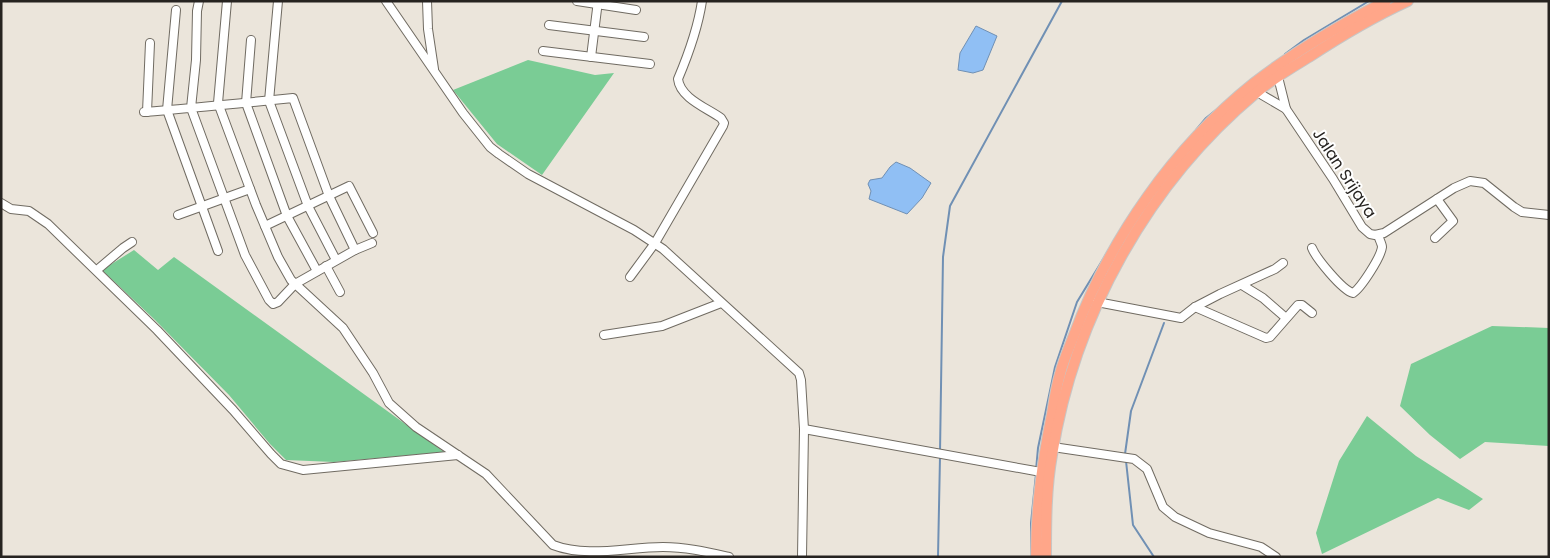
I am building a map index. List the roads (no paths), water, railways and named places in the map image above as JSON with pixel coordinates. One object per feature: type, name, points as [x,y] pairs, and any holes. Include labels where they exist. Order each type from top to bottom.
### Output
[{"type":"highway","points":[[1036,557],[1036,519],[1040,471],[1060,373],[1086,304],[1110,254],[1138,210],[1200,133],[1253,84],[1276,66],[1327,34],[1386,1]]},
{"type":"highway","points":[[1046,557],[1046,516],[1053,447],[1067,385],[1097,302],[1133,236],[1178,172],[1200,146],[1257,92],[1354,28],[1408,1]]},
{"type":"street","points":[[199,1],[191,108],[245,255],[269,300],[274,304],[278,302],[295,284],[372,242]]},
{"type":"street","points":[[228,1],[219,106],[250,189],[278,257],[291,280],[343,328],[373,373],[389,404],[416,427],[486,474],[553,545],[561,550],[605,555],[660,547],[677,547],[698,549],[729,557]]},
{"type":"street","points":[[278,1],[269,100],[308,206],[336,260]]},
{"type":"street","points":[[386,1],[463,113],[490,147],[528,174],[634,230],[669,254],[799,373],[804,429],[802,557]]},
{"type":"street","points":[[427,1],[428,29],[434,71]]},
{"type":"street","points":[[577,1],[636,10]]},
{"type":"street","points":[[630,277],[655,244],[724,123],[721,118],[684,93],[678,79],[690,50],[700,16],[702,1]]},
{"type":"street","points":[[591,57],[598,3]]},
{"type":"street","points":[[176,10],[167,110],[218,251]]},
{"type":"street","points":[[549,25],[644,37]]},
{"type":"street","points":[[251,40],[246,103],[287,216],[317,271]]},
{"type":"street","points":[[150,43],[145,112],[293,98],[328,196],[355,250]]},
{"type":"street","points":[[543,51],[650,64]]},
{"type":"street","points":[[1278,77],[1286,109]]},
{"type":"street","name":"Jalan Srijaya","points":[[1257,92],[1286,109],[1362,227],[1370,234],[1378,235],[1464,183],[1475,181],[1484,184],[1522,212],[1549,215]]},
{"type":"street","points":[[265,226],[350,187],[373,233]]},
{"type":"street","points":[[178,215],[250,189]]},
{"type":"street","points":[[1435,238],[1453,221],[1437,199]]},
{"type":"street","points":[[1,204],[11,209],[29,211],[48,224],[158,330],[281,464],[303,470],[458,456]]},
{"type":"street","points":[[1312,248],[1315,255],[1343,287],[1353,293],[1365,280],[1378,258],[1382,248],[1378,235]]},
{"type":"street","points":[[96,270],[132,242]]},
{"type":"street","points":[[1097,302],[1181,318],[1195,307],[1275,269],[1283,263]]},
{"type":"street","points":[[326,266],[340,292]]},
{"type":"street","points":[[1242,285],[1263,298],[1286,318]]},
{"type":"street","points":[[604,335],[662,326],[721,303]]},
{"type":"street","points":[[1195,307],[1266,338],[1270,337],[1299,305],[1312,312]]},
{"type":"street","points":[[804,429],[1040,471]]},
{"type":"street","points":[[1053,447],[1134,459],[1147,470],[1163,507],[1174,517],[1209,533],[1261,547],[1276,557]]},
{"type":"water","points":[[976,26],[997,36],[983,70],[973,73],[958,70],[960,53]]},
{"type":"water","points":[[896,162],[910,168],[931,183],[922,198],[907,214],[869,199],[871,191],[868,184],[870,180],[882,178]]},
{"type":"waterway","points":[[940,452],[943,257],[950,206],[1062,1]]},
{"type":"waterway","points":[[1285,54],[1304,40],[1369,1]]},
{"type":"waterway","points":[[1196,130],[1206,118],[1221,106]]},
{"type":"waterway","points":[[1036,470],[1038,448],[1055,367],[1077,302],[1130,215]]},
{"type":"waterway","points":[[1125,454],[1131,411],[1164,323]]},
{"type":"waterway","points":[[938,557],[940,457]]},
{"type":"waterway","points":[[1126,461],[1133,525],[1154,557]]},
{"type":"waterway","points":[[1031,557],[1031,523],[1036,474]]}]
